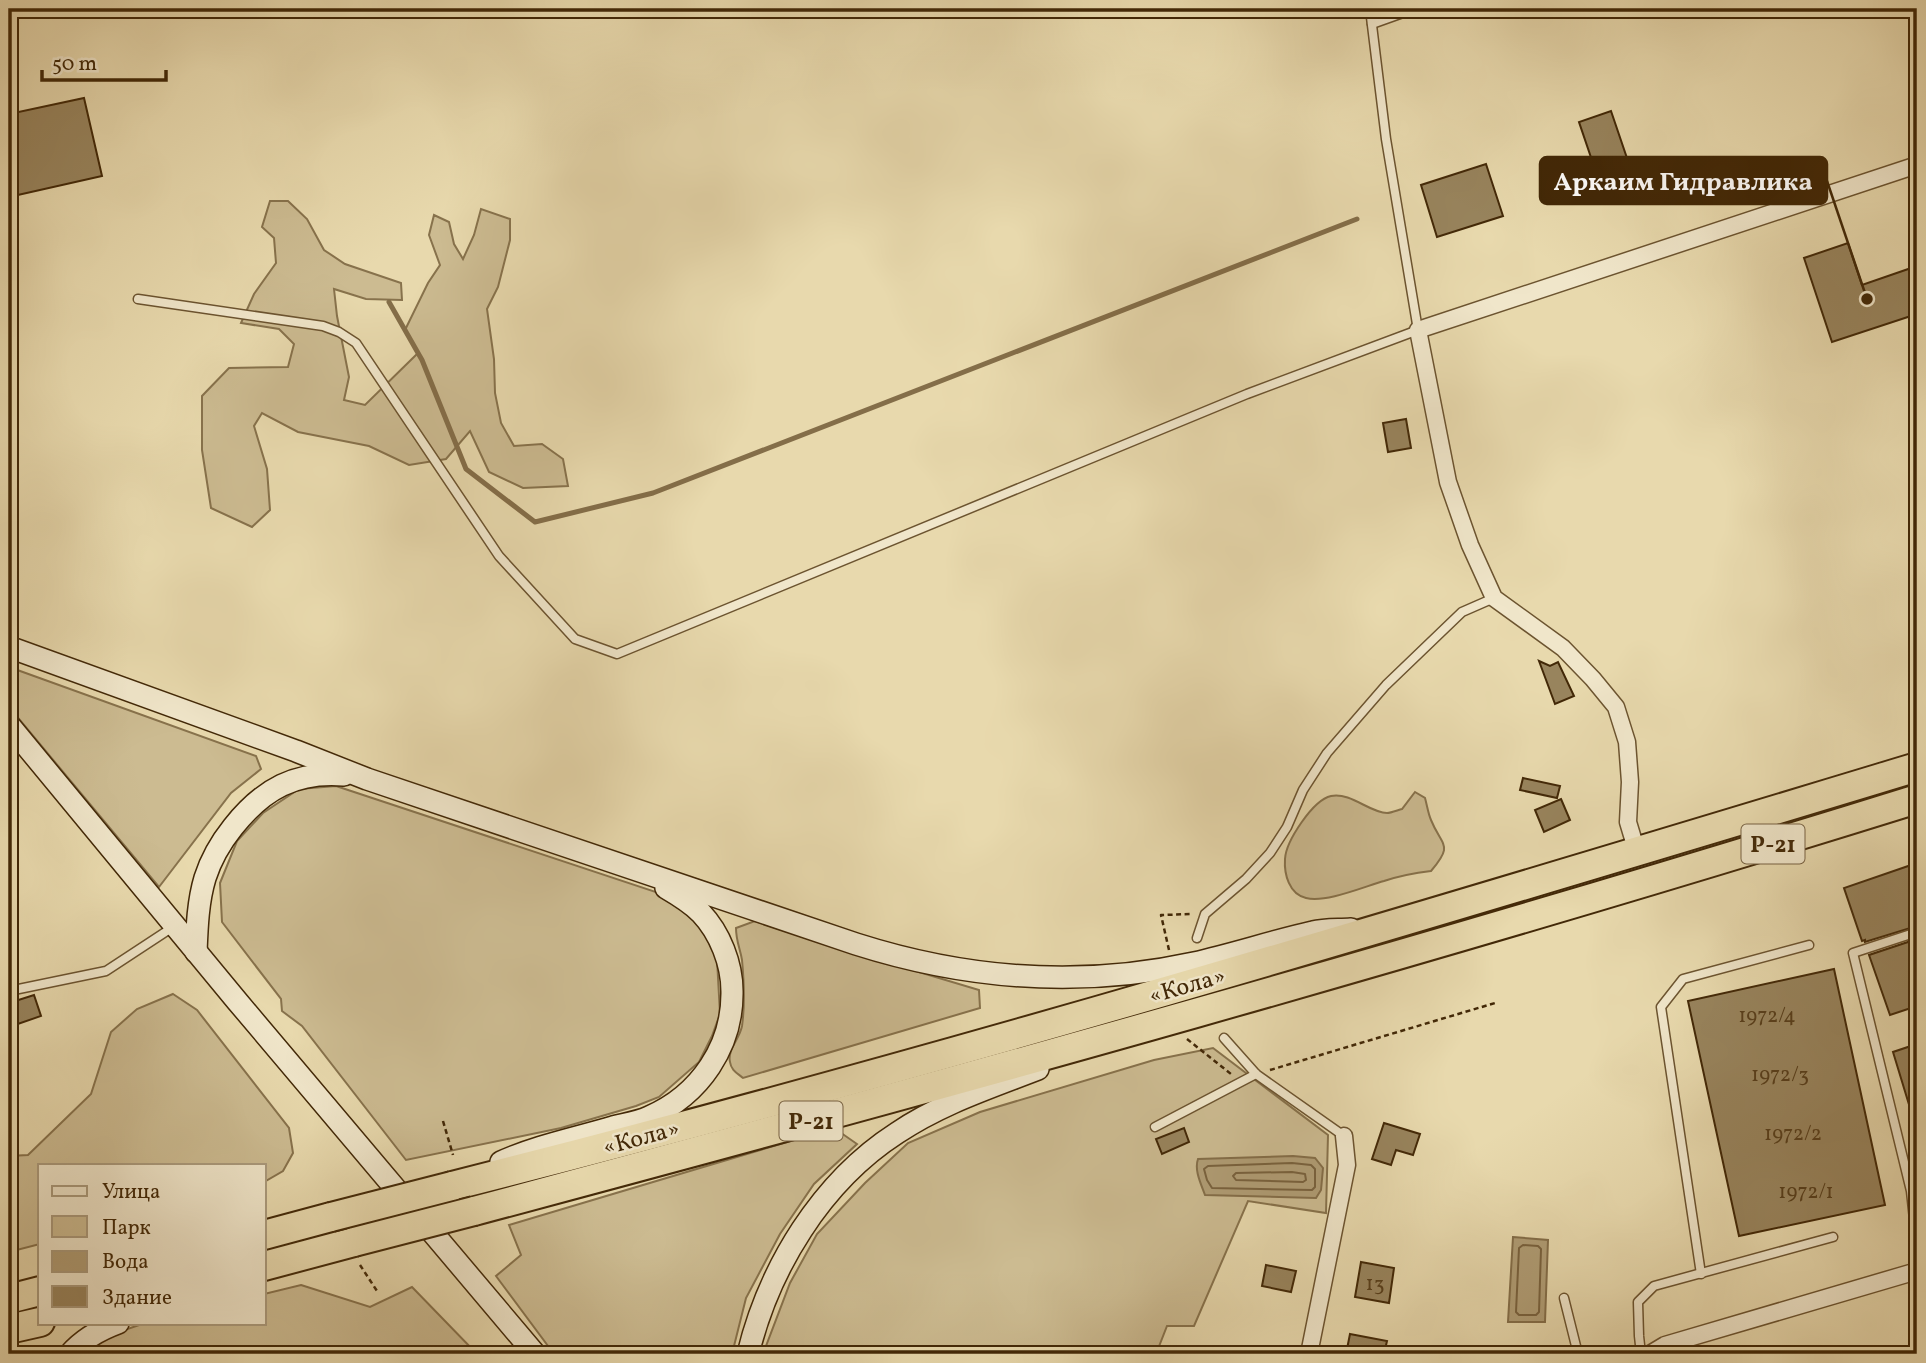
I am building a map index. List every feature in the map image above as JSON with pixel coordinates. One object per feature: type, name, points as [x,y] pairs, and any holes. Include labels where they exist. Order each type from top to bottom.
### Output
[{"type":"highway","name":"«Кола»","points":[[452,1186],[561,1159],[926,1059],[1388,927],[1917,767]]},
{"type":"highway","name":"«Кола»","points":[[354,1249],[474,1211],[1148,1028],[1714,862],[1917,799]]},
{"type":"highway","name":"Р-21","points":[[266,1234],[452,1186]]},
{"type":"highway","name":"Р-21","points":[[266,1266],[354,1249]]},
{"type":"highway","points":[[9,1299],[38,1292]]},
{"type":"highway","points":[[9,1329],[38,1322]]},
{"type":"main road","points":[[9,647],[367,779],[641,873],[887,954],[946,968],[1008,976],[1082,978],[1136,973],[1193,963],[1316,931],[1388,927]]},
{"type":"main road","points":[[9,725],[524,1346],[535,1354]]},
{"type":"main road","points":[[196,952],[204,880],[224,838],[241,817],[269,792],[291,781],[315,774],[350,775],[367,779]]},
{"type":"main road","points":[[452,1186],[530,1151],[648,1118],[678,1101],[713,1063],[728,1029],[732,998],[729,966],[723,948],[703,915],[641,873]]},
{"type":"main road","points":[[747,1354],[764,1300],[790,1249],[826,1198],[870,1152],[898,1132],[946,1105],[1148,1028]]},
{"type":"main road","points":[[70,1354],[92,1335],[116,1324]]},
{"type":"street","points":[[1637,852],[1628,822],[1630,782],[1627,743],[1615,707],[1563,648],[1494,598],[1470,545],[1448,482],[1418,330],[1917,165]]},
{"type":"street","points":[[1310,1354],[1347,1165],[1344,1136]]},
{"type":"street","points":[[1650,1354],[1665,1345],[1917,1271]]},
{"type":"lane","points":[[138,299],[323,326],[356,343],[499,556],[575,639],[617,654],[1247,394],[1418,330],[1386,139],[1370,9]]},
{"type":"lane","points":[[1372,24],[1414,9]]},
{"type":"lane","points":[[1197,938],[1205,914],[1246,879],[1270,853],[1287,827],[1303,790],[1327,754],[1385,685],[1462,612],[1494,598]]},
{"type":"lane","points":[[9,817],[13,832],[11,859]]},
{"type":"lane","points":[[9,991],[106,971],[175,926]]},
{"type":"lane","points":[[1917,932],[1853,953],[1915,1205],[1917,1248]]},
{"type":"lane","points":[[1701,1273],[1661,1007],[1683,979],[1809,944]]},
{"type":"lane","points":[[1224,1038],[1256,1074],[1344,1136]]},
{"type":"lane","points":[[1156,1127],[1256,1074]]},
{"type":"lane","points":[[1642,1354],[1639,1302],[1654,1286],[1833,1237]]},
{"type":"lane","points":[[1564,1298],[1578,1354]]},
{"type":"path","points":[[1167,942],[1161,915],[1205,914]]},
{"type":"path","points":[[1256,1074],[1495,1003]]},
{"type":"path","points":[[1187,1039],[1241,1082]]},
{"type":"path","points":[[443,1121],[453,1155]]},
{"type":"path","points":[[354,1249],[377,1291]]},
{"type":"green space","points":[[270,201],[288,201],[307,219],[324,250],[345,264],[401,283],[402,300],[366,299],[334,289],[349,377],[344,400],[365,405],[418,353],[405,330],[440,265],[429,235],[434,215],[449,222],[454,244],[463,259],[474,235],[481,209],[510,219],[510,240],[498,287],[487,309],[494,359],[495,393],[501,423],[514,446],[542,444],[563,459],[568,486],[523,488],[489,472],[470,431],[446,459],[409,465],[369,446],[298,432],[262,413],[254,426],[267,469],[270,510],[252,527],[211,508],[202,450],[202,396],[229,368],[288,367],[294,344],[279,329],[241,323],[254,294],[276,263],[274,238],[262,227]]},
{"type":"green space","points":[[9,667],[256,756],[261,769],[231,793],[159,887],[9,707]]},
{"type":"green space","points":[[336,786],[674,898],[703,930],[717,959],[720,1014],[699,1062],[659,1097],[636,1106],[561,1128],[406,1160],[302,1026],[282,1011],[281,999],[222,922],[220,883],[237,841],[263,813],[299,789]]},
{"type":"green space","points":[[1415,792],[1425,798],[1431,820],[1444,846],[1442,855],[1431,871],[1324,898],[1306,898],[1295,892],[1285,871],[1285,859],[1290,842],[1316,805],[1331,796],[1338,796],[1387,813],[1402,809]]},
{"type":"green space","points":[[755,921],[979,990],[980,1008],[743,1078],[733,1069],[730,1058],[741,1030],[744,1010],[742,960],[736,928]]},
{"type":"green space","points":[[173,994],[197,1010],[289,1128],[293,1153],[283,1171],[266,1181],[266,1164],[38,1164],[38,1245],[9,1252],[9,1156],[28,1155],[91,1094],[111,1032],[137,1009]]},
{"type":"green space","points":[[1213,1048],[1328,1135],[1326,1213],[1248,1201],[1194,1326],[1167,1326],[1156,1354],[763,1354],[790,1283],[817,1234],[865,1183],[908,1143],[980,1112],[1154,1060]]},
{"type":"green space","points":[[834,1128],[857,1144],[814,1184],[780,1234],[746,1298],[732,1354],[554,1354],[496,1276],[521,1255],[509,1225]]},
{"type":"green space","points":[[301,1285],[370,1307],[412,1287],[477,1354],[82,1354],[95,1340],[142,1324],[266,1324],[266,1294]]},
{"type":"water","points":[[1293,1156],[1315,1158],[1323,1168],[1321,1190],[1316,1198],[1205,1195],[1197,1172],[1198,1159]]},
{"type":"water","points":[[1513,1237],[1548,1240],[1545,1322],[1508,1322]]},
{"type":"building","points":[[84,98],[102,176],[9,197],[9,114]]},
{"type":"building","points":[[1611,111],[1631,170],[1599,181],[1579,122]]},
{"type":"building","points":[[1486,164],[1503,216],[1437,237],[1421,185]]},
{"type":"building","points":[[1848,243],[1862,285],[1917,266],[1917,314],[1832,342],[1804,258]]},
{"type":"building","points":[[1406,419],[1411,448],[1388,452],[1383,423]]},
{"type":"building","points":[[1539,661],[1550,666],[1558,662],[1574,696],[1555,704]]},
{"type":"building","points":[[1523,778],[1560,786],[1557,798],[1520,790]]},
{"type":"building","points":[[1561,799],[1570,820],[1544,832],[1535,810]]},
{"type":"building","points":[[1917,863],[1917,926],[1862,941],[1844,888]]},
{"type":"building","points":[[1917,939],[1917,1006],[1890,1015],[1869,955]]},
{"type":"building","points":[[1834,969],[1885,1205],[1739,1236],[1688,1001]]},
{"type":"building","points":[[34,995],[41,1016],[9,1027],[9,1003]]},
{"type":"building","points":[[1917,1044],[1917,1120],[1914,1121],[1893,1052]]},
{"type":"building","points":[[1384,1123],[1420,1134],[1413,1155],[1396,1150],[1391,1165],[1372,1159]]},
{"type":"building","points":[[1184,1128],[1189,1142],[1162,1154],[1156,1139]]},
{"type":"building","points":[[1361,1262],[1394,1268],[1389,1303],[1355,1297]]},
{"type":"building","points":[[1266,1265],[1296,1271],[1291,1292],[1262,1286]]},
{"type":"building","points":[[1350,1334],[1387,1341],[1384,1354],[1346,1354]]},
{"type":"waterway","points":[[389,302],[422,360],[466,469],[535,522],[653,493],[1357,219]]},
{"type":"place","name":"Аркаим Гидравлика","points":[[1867,299]]}]
